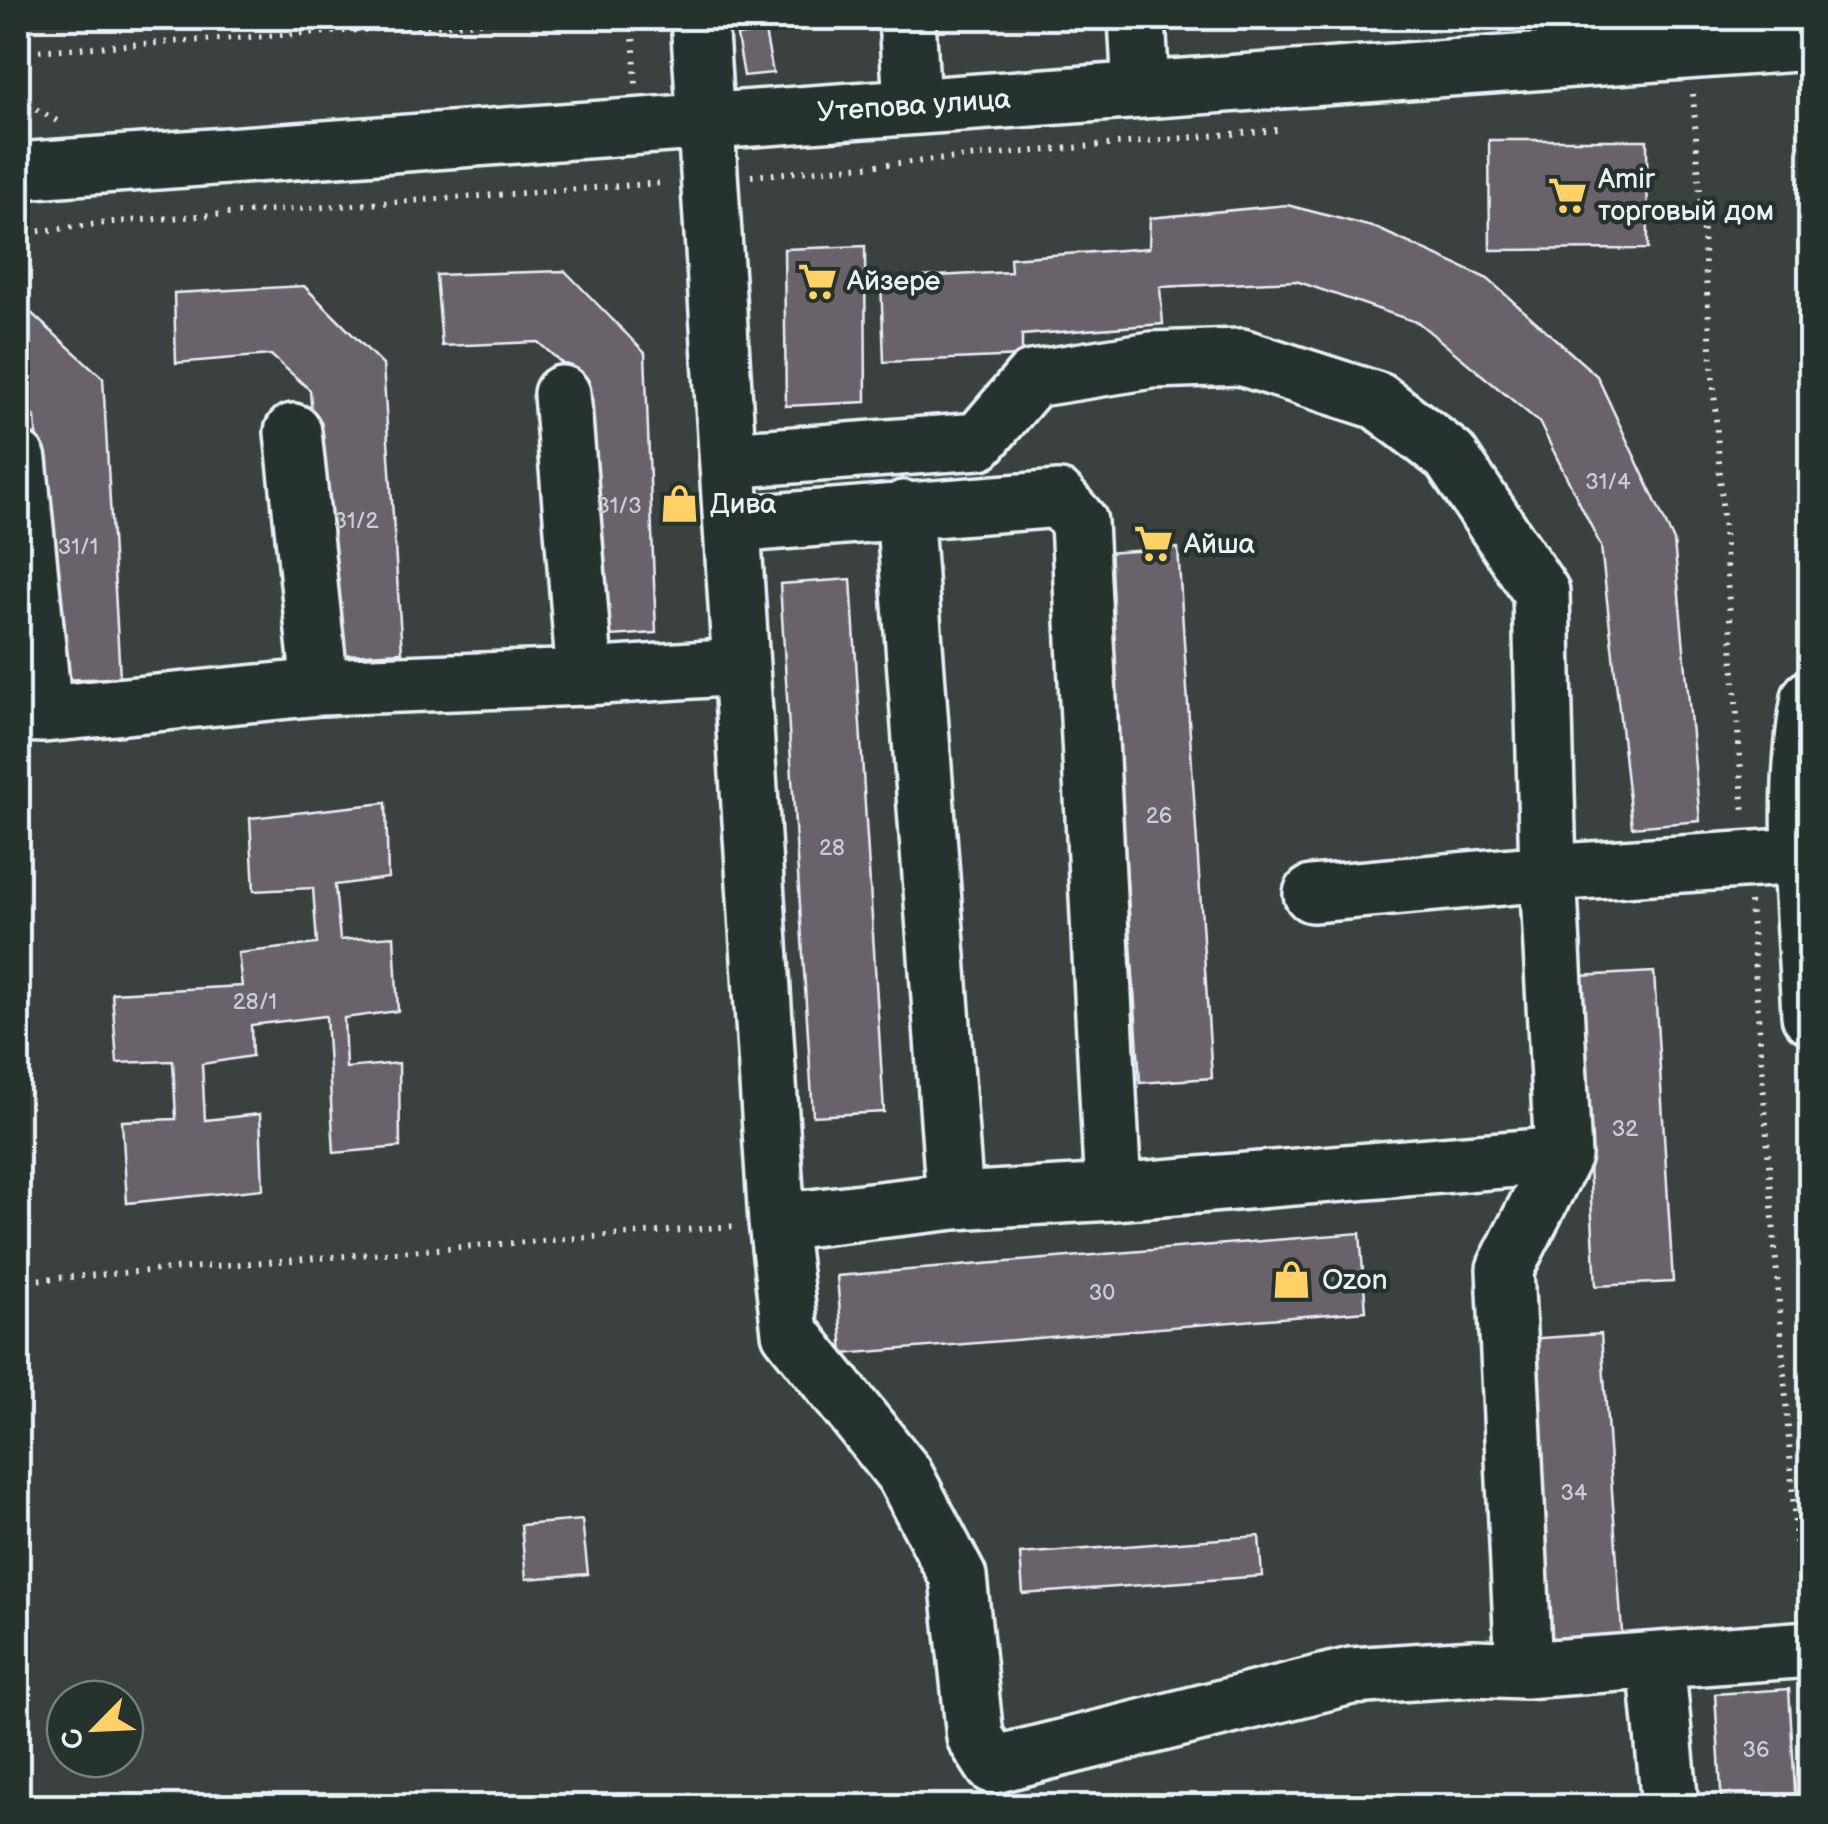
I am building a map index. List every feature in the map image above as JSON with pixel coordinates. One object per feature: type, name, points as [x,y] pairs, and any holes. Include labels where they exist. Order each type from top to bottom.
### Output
[{"type":"street","points":[[699,18],[777,1222],[790,1332],[904,1474],[958,1577],[975,1737],[993,1764],[1351,1676],[1474,1668],[1524,1670],[1810,1649]]},
{"type":"street","points":[[907,18],[912,106]]},
{"type":"street","points":[[1137,18],[1141,90]]},
{"type":"street","name":"Утепова улица","points":[[18,171],[1141,90],[1550,39],[1810,42]]},
{"type":"street","points":[[728,460],[979,441],[1032,378],[1152,360],[1242,357],[1378,401],[1450,456],[1541,592],[1548,873],[1564,1156],[1505,1269],[1524,1670]]},
{"type":"street","points":[[562,394],[585,678]]},
{"type":"street","points":[[293,432],[320,688]]},
{"type":"street","points":[[18,460],[31,713],[320,688],[585,678],[740,667]]},
{"type":"street","points":[[732,525],[1059,499],[1079,522],[1113,1192]]},
{"type":"street","points":[[904,509],[955,1200]]},
{"type":"street","points":[[1810,698],[1801,746],[1800,856],[1810,1015]]},
{"type":"street","points":[[1312,894],[1800,856]]},
{"type":"street","points":[[777,1222],[955,1200],[1113,1192],[1564,1156]]},
{"type":"street","points":[[1656,1661],[1670,1806]]},
{"type":"path","points":[[18,52],[545,18]]},
{"type":"path","points":[[632,18],[637,96]]},
{"type":"path","points":[[18,99],[67,127]]},
{"type":"path","points":[[18,234],[114,222],[709,180],[1280,130]]},
{"type":"path","points":[[18,1281],[777,1222]]},
{"type":"building","points":[[765,32],[773,73],[744,76],[737,36]]},
{"type":"building","name":"Amir торговый дом","points":[[1489,140],[1647,140],[1648,249],[1490,250]]},
{"type":"building","points":[[1287,205],[1376,228],[1488,279],[1597,376],[1674,541],[1700,821],[1632,827],[1601,546],[1539,422],[1419,323],[1296,281],[1160,287],[1163,324],[1022,335],[1022,356],[884,362],[881,279],[1011,272],[1010,258],[1149,248],[1150,218]]},
{"type":"building","points":[[865,246],[866,402],[786,406],[784,249]]},
{"type":"building","points":[[565,271],[645,353],[656,633],[595,637],[580,379],[538,342],[442,346],[436,275]]},
{"type":"building","points":[[304,286],[383,365],[402,652],[329,656],[310,390],[271,355],[176,363],[174,293]]},
{"type":"building","points":[[29,311],[103,378],[120,678],[53,680],[35,417],[18,402],[18,312]]},
{"type":"building","points":[[1178,548],[1212,1078],[1140,1083],[1106,553]]},
{"type":"building","points":[[851,579],[884,1112],[813,1116],[780,584]]},
{"type":"building","points":[[386,803],[388,878],[335,885],[340,940],[394,936],[398,1011],[344,1018],[346,1068],[399,1063],[400,1147],[334,1153],[326,1016],[251,1025],[252,1056],[202,1064],[205,1120],[260,1114],[263,1189],[127,1203],[122,1121],[176,1119],[173,1061],[117,1063],[112,993],[242,986],[238,953],[317,944],[313,888],[254,891],[250,818]]},
{"type":"building","points":[[1654,972],[1673,1282],[1596,1286],[1578,976]]},
{"type":"building","points":[[1360,1233],[1366,1311],[843,1354],[837,1276]]},
{"type":"building","points":[[1601,1334],[1623,1647],[1548,1652],[1527,1339]]},
{"type":"building","points":[[582,1520],[588,1574],[526,1579],[521,1525]]},
{"type":"building","points":[[1259,1536],[1262,1576],[1023,1594],[1020,1554]]},
{"type":"building","points":[[1789,1689],[1796,1806],[1722,1806],[1715,1694]]},
{"type":"place","name":"Amir торговый дом","points":[[1568,195]]},
{"type":"place","name":"Айзере","points":[[817,281]]},
{"type":"place","name":"Дива","points":[[680,504]]},
{"type":"place","name":"Айша","points":[[1154,544]]},
{"type":"place","name":"Ozon","points":[[1292,1280]]}]
